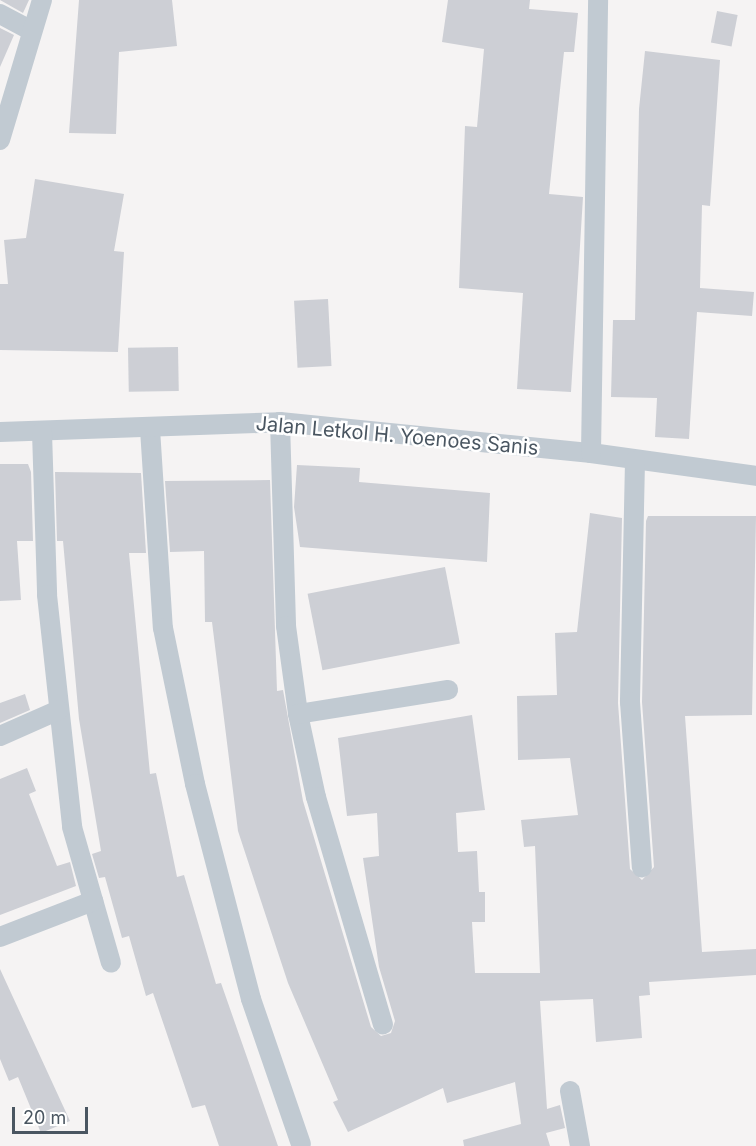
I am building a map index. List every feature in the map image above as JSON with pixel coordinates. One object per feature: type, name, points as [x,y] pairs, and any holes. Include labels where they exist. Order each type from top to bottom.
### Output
[{"type":"street","points":[[0,140],[42,0]]},
{"type":"street","points":[[591,453],[598,0]]},
{"type":"street","points":[[0,15],[32,31]]},
{"type":"street","points":[[280,422],[286,626],[298,714],[316,797],[383,1024]]},
{"type":"street","name":"Jalan Letkol H. Yoenoes Sanis","points":[[0,432],[150,429],[280,422],[591,453],[756,476]]},
{"type":"street","points":[[150,429],[164,628],[195,784],[251,999],[301,1144]]},
{"type":"street","points":[[42,432],[47,595],[72,827],[111,963]]},
{"type":"street","points":[[635,460],[630,702],[642,868]]},
{"type":"street","points":[[298,714],[448,690]]},
{"type":"street","points":[[0,736],[59,710]]},
{"type":"street","points":[[0,937],[93,901]]},
{"type":"street","points":[[570,1091],[580,1146]]},
{"type":"building","points":[[0,0],[29,0],[23,13]]},
{"type":"building","points":[[79,0],[172,0],[177,46],[119,52],[116,134],[69,133]]},
{"type":"building","points":[[448,0],[530,0],[529,9],[578,13],[574,52],[564,52],[549,194],[583,197],[571,392],[517,389],[523,293],[459,288],[465,126],[477,127],[484,49],[442,42]]},
{"type":"building","points":[[717,11],[738,15],[732,46],[711,42]]},
{"type":"building","points":[[0,28],[14,35],[0,67]]},
{"type":"building","points":[[645,51],[720,60],[710,206],[702,205],[700,288],[754,292],[752,316],[697,312],[689,439],[655,437],[657,398],[611,397],[613,320],[635,320],[639,109]]},
{"type":"building","points":[[35,179],[124,194],[114,251],[124,252],[118,352],[0,350],[0,284],[8,284],[4,240],[26,238]]},
{"type":"building","points":[[328,299],[332,366],[298,368],[294,301]]},
{"type":"building","points":[[178,347],[179,391],[129,392],[128,348]]},
{"type":"building","points":[[0,464],[28,464],[31,472],[33,541],[17,541],[21,600],[0,601]]},
{"type":"building","points":[[297,465],[360,468],[359,482],[490,493],[487,562],[300,547],[294,507]]},
{"type":"building","points":[[55,472],[141,473],[146,553],[129,553],[150,774],[156,773],[177,877],[184,875],[216,984],[221,983],[278,1146],[219,1146],[205,1105],[192,1108],[153,993],[146,996],[129,936],[122,938],[105,877],[99,878],[92,854],[101,851],[79,719],[63,541],[57,541]]},
{"type":"building","points":[[270,480],[277,691],[283,690],[303,801],[371,1027],[381,1036],[391,1033],[395,1021],[379,967],[363,858],[379,856],[377,813],[347,816],[338,738],[472,715],[485,810],[456,813],[458,852],[477,851],[479,892],[485,892],[485,922],[472,922],[475,973],[540,973],[535,846],[524,847],[521,820],[578,815],[570,758],[518,760],[517,696],[557,695],[555,633],[577,632],[590,513],[622,518],[618,703],[630,869],[642,880],[654,867],[642,702],[646,521],[648,516],[756,516],[752,715],[685,716],[702,952],[756,949],[756,975],[649,982],[650,995],[639,996],[642,1038],[596,1042],[593,999],[540,1001],[547,1109],[560,1105],[565,1128],[546,1133],[550,1146],[464,1146],[463,1140],[521,1124],[515,1082],[447,1103],[443,1088],[348,1132],[333,1102],[338,1100],[288,983],[238,831],[212,622],[205,622],[204,551],[170,552],[165,481]]},
{"type":"building","points":[[445,567],[460,644],[322,670],[308,594]]},
{"type":"building","points":[[25,694],[30,710],[0,723],[0,703]]},
{"type":"building","points":[[27,768],[36,791],[29,794],[57,866],[70,862],[76,886],[0,915],[0,779]]},
{"type":"building","points":[[0,969],[70,1121],[41,1133],[18,1077],[9,1081],[0,1059]]}]
